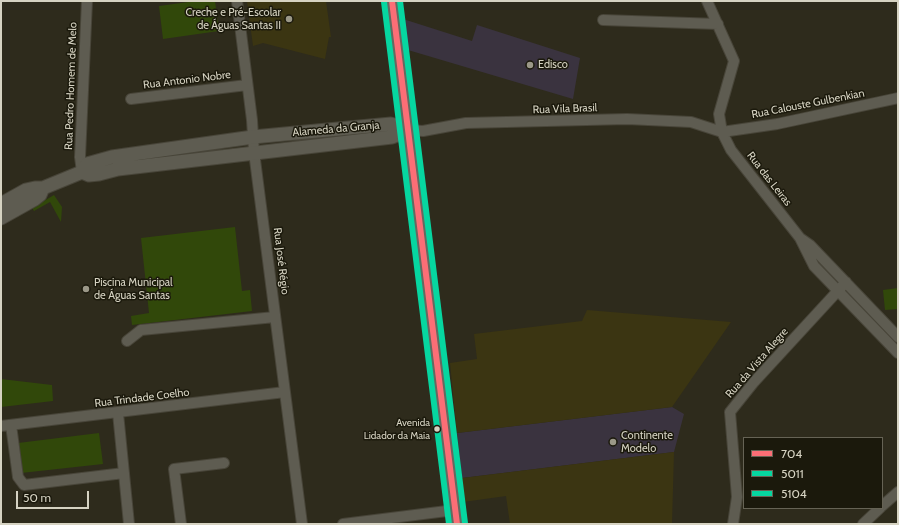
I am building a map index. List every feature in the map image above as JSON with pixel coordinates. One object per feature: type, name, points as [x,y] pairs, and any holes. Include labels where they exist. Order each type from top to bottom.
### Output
[{"type":"main road","points":[[392,1],[456,517]]},
{"type":"street","name":"Rua Pedro Homem de Melo","points":[[82,172],[80,157],[87,1]]},
{"type":"street","name":"Rua José Régio","points":[[237,1],[254,152],[302,524]]},
{"type":"street","points":[[707,1],[734,61],[719,114],[722,132]]},
{"type":"street","points":[[603,20],[718,24]]},
{"type":"street","name":"Rua Antonio Nobre","points":[[131,99],[247,85]]},
{"type":"street","name":"Rua Calouste Gulbenkian","points":[[722,132],[777,124],[898,98]]},
{"type":"street","name":"Rua Vila Brasil","points":[[408,130],[422,131],[466,122],[627,119],[691,122],[722,132]]},
{"type":"street","name":"Alameda da Granja","points":[[1,204],[26,190],[43,188],[82,172],[87,164],[96,160],[253,137],[391,124],[408,130]]},
{"type":"street","name":"Alameda da Granja","points":[[82,172],[89,175],[99,174],[118,169],[392,137],[408,130]]},
{"type":"street","name":"Rua das Leiras","points":[[722,132],[732,150],[800,238],[814,266],[898,353]]},
{"type":"street","name":"Alameda da Granja","points":[[1,218],[35,199],[40,195],[43,188]]},
{"type":"street","name":"Rua das Leiras","points":[[800,238],[810,245],[898,337]]},
{"type":"street","name":"Rua da Vista Alegre","points":[[733,524],[737,497],[730,412],[754,382],[846,282]]},
{"type":"street","points":[[870,324],[878,316]]},
{"type":"street","points":[[127,341],[141,330],[275,317]]},
{"type":"street","name":"Rua Trindade Coelho","points":[[6,426],[285,392]]},
{"type":"street","points":[[118,413],[129,524]]},
{"type":"street","points":[[6,426],[18,477],[24,485],[124,473]]},
{"type":"street","points":[[181,524],[174,468],[224,462]]},
{"type":"street","points":[[883,505],[898,492]]},
{"type":"street","points":[[863,524],[879,509]]},
{"type":"street","points":[[343,524],[456,517]]},
{"type":"shaded area","name":"Creche e Pré-Escolar de Águas Santas II","points":[[247,1],[326,1],[331,37],[329,37],[325,59],[263,43],[253,46]]},
{"type":"shaded area","points":[[403,19],[472,41],[477,25],[580,58],[573,99],[408,50]]},
{"type":"shaded area","points":[[587,310],[731,322],[672,407],[457,433],[450,363],[477,359],[474,334],[582,321]]},
{"type":"shaded area","name":"Continente Modelo","points":[[672,407],[684,414],[674,452],[462,478],[457,433]]},
{"type":"shaded area","points":[[674,452],[672,524],[510,524],[506,496],[463,502],[462,478]]},
{"type":"green space","points":[[196,1],[215,1],[219,31],[163,39],[159,6]]},
{"type":"green space","points":[[54,195],[62,207],[61,222],[50,202],[34,211],[32,208]]},
{"type":"green space","points":[[235,227],[242,291],[250,290],[252,311],[132,325],[131,316],[149,313],[141,238]]},
{"type":"green space","points":[[898,288],[898,309],[885,310],[883,290]]},
{"type":"green space","points":[[1,379],[52,385],[53,401],[1,407]]},
{"type":"green space","points":[[99,433],[103,464],[21,473],[18,443]]},
{"type":"transit line","name":"704","points":[[392,1],[457,524]]},
{"type":"transit line","name":"5104","points":[[400,1],[465,523]]},
{"type":"transit line","name":"5011","points":[[384,2],[449,524]]},
{"type":"place","name":"Creche e Pré-Escolar de Águas Santas II","points":[[289,19]]},
{"type":"place","name":"Edisco","points":[[530,65]]},
{"type":"place","name":"Piscina Municipal de Águas Santas","points":[[86,289]]},
{"type":"place","name":"Avenida Lidador da Maia","points":[[437,429]]},
{"type":"place","name":"Continente Modelo","points":[[613,442]]}]
